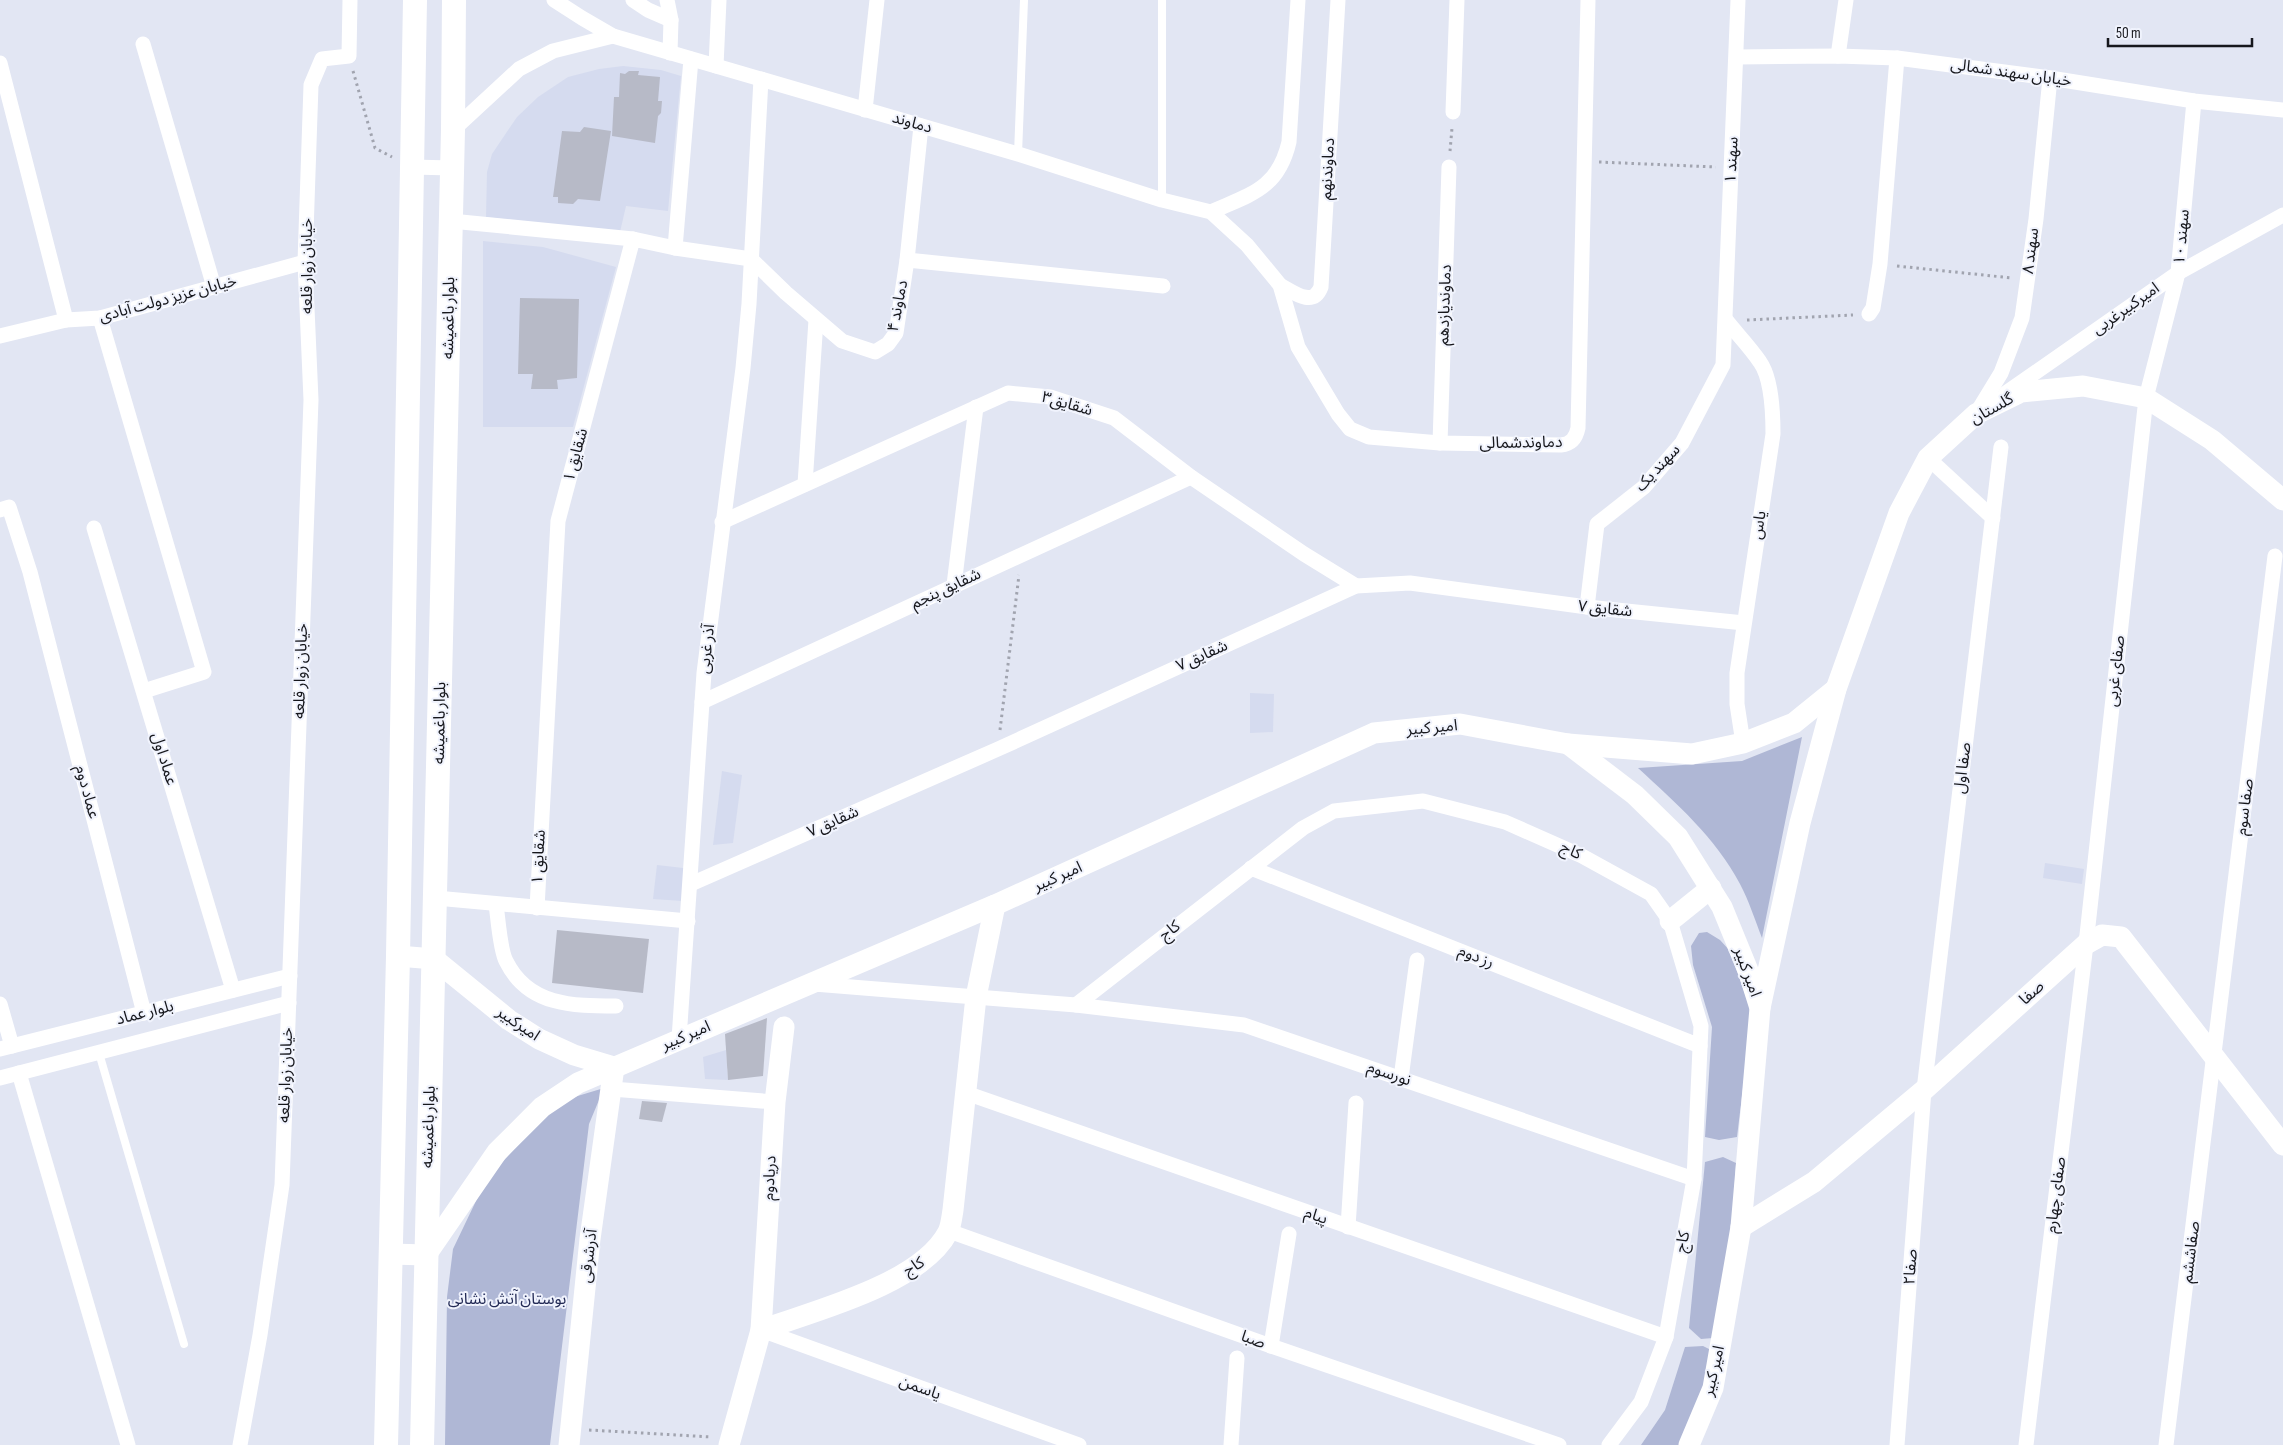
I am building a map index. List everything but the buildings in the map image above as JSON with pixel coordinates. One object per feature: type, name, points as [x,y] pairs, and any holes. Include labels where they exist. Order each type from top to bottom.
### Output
[{"type":"main road","points":[[386,1445],[398,956],[415,0]]},
{"type":"main road","name":"بلوار باغمیشه","points":[[422,1445],[451,221],[454,0]]},
{"type":"main road","name":"گلستان","points":[[1760,1008],[1800,823],[1836,689],[1899,513],[1928,458],[1976,414],[2021,392],[2083,386],[2146,398],[2212,440],[2283,500]]},
{"type":"main road","points":[[1568,744],[1692,754],[1743,743],[1794,723],[1836,689]]},
{"type":"main road","name":"امیر کبیر","points":[[426,1255],[497,1152],[542,1107],[578,1082],[995,906],[1374,733],[1460,724],[1568,744],[1635,795],[1678,838],[1722,907],[1749,973],[1760,1008],[1740,1227],[1713,1388],[1688,1445]]},
{"type":"main road","points":[[1670,921],[1710,888]]},
{"type":"main road","name":"کاج","points":[[761,1330],[886,1285],[930,1256],[949,1231],[954,1210],[976,997],[995,906]]},
{"type":"main road","name":"صفا","points":[[1740,1227],[1814,1182],[1924,1090],[2086,944],[2102,935],[2121,937],[2283,1145]]},
{"type":"main road","points":[[398,956],[434,959]]},
{"type":"main road","name":"امیرکبیر","points":[[434,959],[509,1020],[539,1039],[574,1055],[614,1067]]},
{"type":"main road","name":"دریادوم","points":[[761,1330],[775,1102],[784,1027]]},
{"type":"main road","name":"آذرشرقی","points":[[570,1437],[590,1239],[614,1067]]},
{"type":"main road","points":[[391,1254],[426,1255]]},
{"type":"main road","points":[[730,1442],[761,1330]]},
{"type":"street","points":[[348,56],[350,0]]},
{"type":"street","name":"دماوند","points":[[554,0],[613,36],[1018,154],[1162,200],[1211,212]]},
{"type":"street","points":[[633,0],[648,10],[671,20]]},
{"type":"street","points":[[667,0],[671,20],[670,53]]},
{"type":"street","points":[[716,66],[719,0]]},
{"type":"street","points":[[865,110],[878,0]]},
{"type":"street","points":[[1211,212],[1260,190],[1274,178],[1285,160],[1289,142],[1298,0]]},
{"type":"street","name":"دماوندنهم","points":[[1280,285],[1304,298],[1315,297],[1321,287],[1338,0]]},
{"type":"street","points":[[1453,112],[1457,0]]},
{"type":"street","name":"دماوندشمالی","points":[[1211,212],[1247,245],[1280,285],[1298,347],[1338,414],[1350,429],[1369,437],[1440,443],[1568,444],[1575,438],[1578,428],[1588,0]]},
{"type":"street","name":"سهند ۱","points":[[1726,320],[1738,0]]},
{"type":"street","points":[[1838,56],[1846,0]]},
{"type":"street","points":[[453,130],[519,68],[553,51],[613,36]]},
{"type":"street","points":[[143,44],[214,287]]},
{"type":"street","name":"خیابان زوار قلعه","points":[[240,1445],[260,1335],[282,1185],[311,400],[305,262],[311,85],[322,59],[348,56]]},
{"type":"street","name":"خیابان سهند شمالی","points":[[1737,57],[1838,56],[1897,58],[2050,78],[2194,101],[2283,110]]},
{"type":"street","points":[[1869,314],[1873,308],[1880,264],[1897,58]]},
{"type":"street","points":[[675,248],[691,59]]},
{"type":"street","points":[[0,64],[66,320]]},
{"type":"street","name":"سهند ۸","points":[[1976,414],[2001,373],[2022,318],[2028,280],[2050,78]]},
{"type":"street","name":"آذر غربی","points":[[680,1039],[702,702],[722,522],[743,368],[761,80]]},
{"type":"street","name":"سهند ۱۰","points":[[2146,398],[2178,273],[2194,101]]},
{"type":"street","name":"دماوند ۴","points":[[751,259],[842,342],[875,352],[888,344],[896,333],[907,260],[921,126]]},
{"type":"street","points":[[412,167],[452,168]]},
{"type":"street","name":"دماوندیازدهم","points":[[1440,443],[1449,167]]},
{"type":"street","name":"امیرکبیرغربی","points":[[1976,414],[2178,273],[2283,215]]},
{"type":"street","points":[[451,221],[633,239],[675,248],[751,259]]},
{"type":"street","name":"شقایق ۱","points":[[537,908],[558,521],[633,239]]},
{"type":"street","points":[[730,258],[751,259]]},
{"type":"street","points":[[907,260],[1163,286]]},
{"type":"street","name":"خیابان عزیز دولت آبادی","points":[[0,336],[66,320],[100,318],[305,262]]},
{"type":"street","points":[[100,318],[204,672],[144,691]]},
{"type":"street","points":[[805,484],[816,320]]},
{"type":"street","name":"سهند یک","points":[[1587,607],[1596,524],[1644,487],[1682,443],[1723,365],[1726,320]]},
{"type":"street","name":"یاس","points":[[1726,320],[1761,363],[1765,372],[1774,412],[1773,434],[1737,680],[1737,704],[1743,743]]},
{"type":"street","name":"شقایق۳","points":[[722,522],[1008,393],[1050,396],[1114,418],[1191,476],[1304,554],[1356,586]]},
{"type":"street","name":"صفای غربی","points":[[2086,944],[2146,398]]},
{"type":"street","points":[[954,585],[976,407]]},
{"type":"street","name":"صفا اول","points":[[1924,1090],[2001,447]]},
{"type":"street","points":[[1928,458],[1993,518]]},
{"type":"street","name":"شقایق پنجم","points":[[702,702],[1191,476]]},
{"type":"street","name":"عماد دوم","points":[[0,510],[9,507],[30,572],[144,1013]]},
{"type":"street","name":"عماد اول","points":[[94,528],[233,990]]},
{"type":"street","name":"صفا سوم","points":[[2215,1058],[2275,556]]},
{"type":"street","name":"شقایق ۷","points":[[691,884],[998,749],[1356,586],[1410,583],[1587,607],[1744,623]]},
{"type":"street","name":"کاج","points":[[1076,1005],[1303,828],[1334,811],[1423,801],[1505,822],[1582,856],[1651,894],[1670,921],[1701,1026],[1694,1180],[1666,1337],[1641,1402],[1609,1445]]},
{"type":"street","name":"رز دوم","points":[[1251,868],[1700,1046]]},
{"type":"street","points":[[436,898],[688,921]]},
{"type":"street","points":[[496,904],[505,960],[523,983],[547,1000],[572,1006],[616,1006]]},
{"type":"street","name":"صفای چهارم","points":[[2026,1445],[2086,944]]},
{"type":"street","points":[[1400,1078],[1417,960]]},
{"type":"street","name":"بلوار عماد","points":[[6,1048],[290,976]]},
{"type":"street","points":[[812,984],[1076,1005]]},
{"type":"street","name":"بلوار عماد","points":[[0,1078],[289,1003]]},
{"type":"street","points":[[0,1004],[6,1048]]},
{"type":"street","name":"نورسوم","points":[[1076,1005],[1244,1024],[1694,1180]]},
{"type":"street","name":"صفاششم","points":[[2166,1445],[2215,1058]]},
{"type":"street","points":[[19,1073],[128,1445]]},
{"type":"street","points":[[612,1089],[775,1102]]},
{"type":"street","name":"صفا۲","points":[[1897,1445],[1924,1090]]},
{"type":"street","name":"پیام","points":[[966,1093],[1666,1337]]},
{"type":"street","points":[[1348,1227],[1356,1103]]},
{"type":"street","name":"صبا","points":[[949,1231],[1271,1346],[1559,1445]]},
{"type":"street","points":[[1271,1346],[1289,1234]]},
{"type":"street","name":"یاسمن","points":[[761,1330],[1079,1445]]},
{"type":"street","points":[[1231,1445],[1237,1358]]},
{"type":"lane","points":[[1018,154],[1024,0]]},
{"type":"lane","points":[[1162,0],[1162,200]]},
{"type":"lane","points":[[99,1053],[184,1344]]},
{"type":"path","points":[[348,56],[376,148],[412,167]]},
{"type":"path","points":[[1449,167],[1453,112]]},
{"type":"path","points":[[1585,161],[1731,168]]},
{"type":"path","points":[[1880,264],[2028,280]]},
{"type":"path","points":[[1726,320],[1869,314]]},
{"type":"path","points":[[998,749],[1021,554]]},
{"type":"path","points":[[570,1437],[730,1442]]},
{"type":"shaded area","points":[[623,66],[661,70],[681,76],[668,211],[626,206],[620,232],[486,217],[487,172],[492,154],[517,117],[538,97],[568,77],[599,69]]},
{"type":"shaded area","points":[[483,241],[543,247],[616,267],[573,427],[483,427]]},
{"type":"shaded area","points":[[1250,693],[1274,694],[1273,732],[1250,733]]},
{"type":"shaded area","points":[[722,771],[742,775],[733,843],[713,845]]},
{"type":"shaded area","points":[[2045,863],[2084,869],[2082,884],[2043,878]]},
{"type":"shaded area","points":[[657,865],[692,869],[683,901],[653,899]]},
{"type":"shaded area","points":[[726,1050],[728,1080],[705,1079],[703,1057]]},
{"type":"green space","points":[[1802,737],[1762,938],[1743,890],[1719,851],[1667,794],[1638,768],[1742,761]]},
{"type":"green space","points":[[1707,932],[1720,940],[1730,951],[1752,1014],[1737,1137],[1719,1140],[1705,1137],[1712,1027],[1693,965],[1691,946],[1699,933]]},
{"type":"green space","name":"بوستان آتش نشانی","points":[[604,1088],[589,1124],[550,1445],[445,1445],[447,1297],[453,1249],[486,1180],[540,1121],[571,1098]]},
{"type":"green space","points":[[1723,1157],[1736,1163],[1732,1230],[1713,1338],[1701,1339],[1689,1328],[1705,1162]]},
{"type":"green space","points":[[1703,1346],[1713,1351],[1709,1386],[1682,1445],[1641,1445],[1665,1410],[1685,1347]]}]
